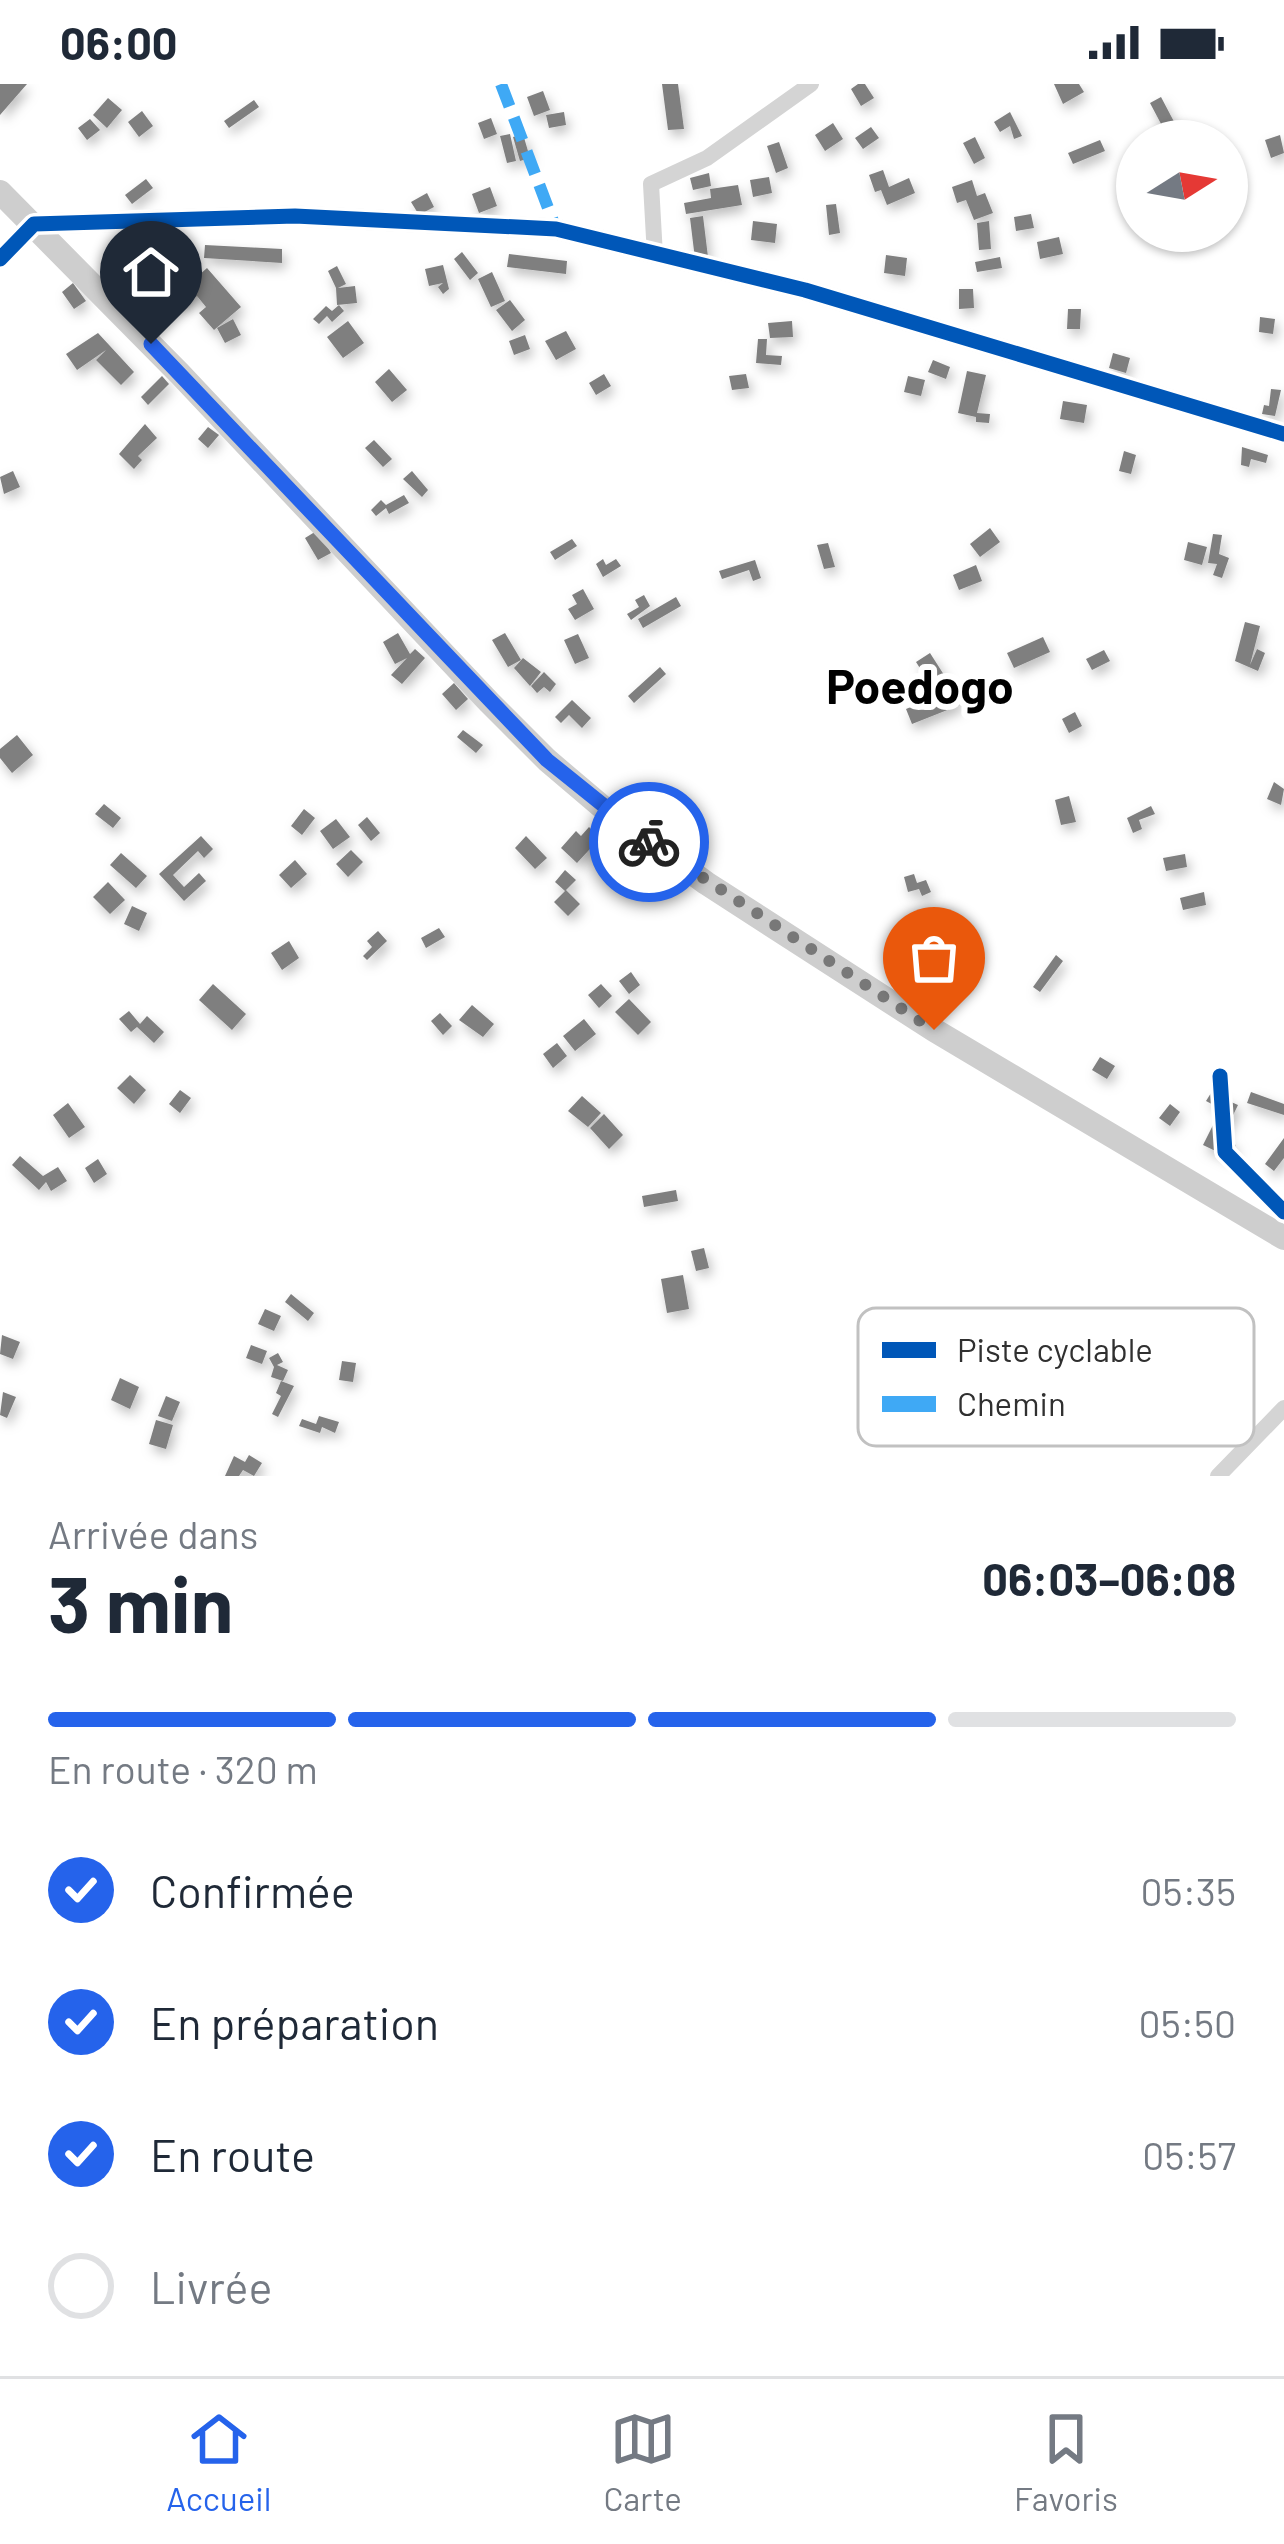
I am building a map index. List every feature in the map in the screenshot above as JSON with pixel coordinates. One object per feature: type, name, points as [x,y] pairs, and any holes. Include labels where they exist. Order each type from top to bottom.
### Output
[{"type":"main road","points":[[0,192],[489,702],[607,812],[706,883],[934,1030],[1284,1238]]},
{"type":"street","points":[[655,256],[651,184],[707,158],[811,84]]},
{"type":"street","points":[[0,259],[34,224],[295,216],[556,229],[805,290],[1284,434]]},
{"type":"street","points":[[1220,1076],[1225,1152],[1284,1212]]},
{"type":"street","points":[[1254,1439],[1284,1408]]},
{"type":"street","points":[[1218,1476],[1247,1446]]},
{"type":"building","points":[[0,84],[27,84],[0,115]]},
{"type":"building","points":[[662,84],[678,84],[684,129],[668,130]]},
{"type":"building","points":[[865,84],[874,98],[861,106],[851,89]]},
{"type":"building","points":[[1054,84],[1079,84],[1084,92],[1063,104]]},
{"type":"building","points":[[543,91],[550,110],[534,116],[527,97]]},
{"type":"building","points":[[1161,97],[1173,120],[1159,120],[1150,103]]},
{"type":"building","points":[[108,98],[122,110],[107,128],[93,115]]},
{"type":"building","points":[[254,100],[259,107],[229,128],[224,121]]},
{"type":"building","points":[[142,111],[153,126],[139,137],[128,122]]},
{"type":"building","points":[[564,112],[566,125],[549,128],[546,115]]},
{"type":"building","points":[[1010,112],[1022,136],[1014,139],[1010,126],[1000,132],[994,122]]},
{"type":"building","points":[[491,118],[497,134],[484,139],[478,123]]},
{"type":"building","points":[[90,119],[100,130],[87,140],[78,128]]},
{"type":"building","points":[[833,123],[843,139],[825,151],[815,135]]},
{"type":"building","points":[[871,127],[879,138],[863,149],[855,138]]},
{"type":"building","points":[[510,134],[516,161],[507,163],[500,136]]},
{"type":"building","points":[[523,134],[530,158],[520,161],[513,137]]},
{"type":"building","points":[[1280,135],[1284,153],[1271,158],[1265,140]]},
{"type":"building","points":[[975,137],[985,158],[974,164],[963,143]]},
{"type":"building","points":[[1100,140],[1105,151],[1073,164],[1068,153]]},
{"type":"building","points":[[779,142],[788,168],[776,173],[767,146]]},
{"type":"building","points":[[883,170],[889,187],[909,178],[915,193],[887,205],[881,190],[875,192],[869,175]]},
{"type":"building","points":[[709,173],[711,186],[693,190],[690,178]]},
{"type":"building","points":[[769,177],[772,193],[753,197],[750,180]]},
{"type":"building","points":[[146,179],[153,188],[132,204],[125,195]]},
{"type":"building","points":[[972,180],[977,196],[985,193],[993,213],[974,220],[966,200],[957,203],[952,187]]},
{"type":"building","points":[[738,185],[742,205],[686,214],[684,203],[711,198],[710,189]]},
{"type":"building","points":[[490,187],[497,206],[479,213],[472,194]]},
{"type":"building","points":[[427,193],[434,207],[419,215],[411,202]]},
{"type":"building","points":[[836,204],[840,233],[829,235],[826,205]]},
{"type":"building","points":[[1031,214],[1034,228],[1016,231],[1014,217]]},
{"type":"building","points":[[703,216],[708,257],[695,259],[690,218]]},
{"type":"building","points":[[753,221],[777,224],[775,243],[751,240]]},
{"type":"building","points":[[989,221],[991,249],[979,250],[977,223]]},
{"type":"building","points":[[1059,237],[1063,254],[1040,259],[1037,242]]},
{"type":"building","points":[[205,245],[282,249],[282,263],[204,258]]},
{"type":"building","points":[[174,249],[198,276],[207,268],[241,307],[214,330],[199,313],[206,307],[197,296],[183,308],[151,270]]},
{"type":"building","points":[[462,252],[478,273],[470,280],[454,259]]},
{"type":"building","points":[[509,254],[567,261],[566,274],[507,267]]},
{"type":"building","points":[[886,255],[907,258],[905,276],[884,273]]},
{"type":"building","points":[[1000,257],[1002,268],[977,272],[975,262]]},
{"type":"building","points":[[443,265],[449,289],[443,294],[438,287],[443,283],[429,286],[425,269]]},
{"type":"building","points":[[337,266],[346,284],[338,288],[355,286],[357,303],[337,305],[328,271]]},
{"type":"building","points":[[492,272],[505,301],[491,307],[478,279]]},
{"type":"building","points":[[139,276],[151,289],[140,299],[128,286]]},
{"type":"building","points":[[73,283],[86,301],[74,309],[62,292]]},
{"type":"building","points":[[959,289],[973,289],[974,308],[959,309]]},
{"type":"building","points":[[510,300],[525,320],[512,331],[496,310]]},
{"type":"building","points":[[339,305],[344,311],[332,322],[327,316],[319,324],[313,319],[326,306],[332,311]]},
{"type":"building","points":[[1068,309],[1081,309],[1080,329],[1067,329]]},
{"type":"building","points":[[1260,317],[1275,319],[1273,334],[1259,332]]},
{"type":"building","points":[[233,319],[241,335],[225,343],[217,328]]},
{"type":"building","points":[[348,321],[364,343],[343,358],[327,337]]},
{"type":"building","points":[[792,321],[793,337],[770,338],[768,323]]},
{"type":"building","points":[[566,331],[576,349],[556,360],[545,341]]},
{"type":"building","points":[[98,333],[134,372],[121,385],[96,360],[106,350],[77,370],[66,354]]},
{"type":"building","points":[[525,335],[530,349],[514,355],[509,341]]},
{"type":"building","points":[[758,339],[767,339],[766,355],[782,356],[781,365],[756,363]]},
{"type":"building","points":[[1113,353],[1130,358],[1126,373],[1109,368]]},
{"type":"building","points":[[933,360],[950,367],[946,379],[928,372]]},
{"type":"building","points":[[389,369],[407,390],[392,402],[375,382]]},
{"type":"building","points":[[967,371],[986,375],[977,413],[990,414],[989,423],[958,413]]},
{"type":"building","points":[[604,374],[611,386],[596,395],[589,383]]},
{"type":"building","points":[[746,374],[749,388],[732,390],[729,376]]},
{"type":"building","points":[[162,376],[169,384],[148,405],[141,397]]},
{"type":"building","points":[[908,376],[925,380],[921,396],[904,392]]},
{"type":"building","points":[[1271,389],[1281,390],[1275,416],[1262,414],[1264,405],[1269,406]]},
{"type":"building","points":[[1063,401],[1087,405],[1084,423],[1060,419]]},
{"type":"building","points":[[145,424],[157,438],[138,456],[142,460],[134,469],[119,454]]},
{"type":"building","points":[[208,427],[219,435],[208,448],[198,439]]},
{"type":"building","points":[[374,440],[392,459],[383,467],[365,448]]},
{"type":"building","points":[[1242,447],[1268,455],[1266,463],[1251,459],[1249,467],[1241,465]]},
{"type":"building","points":[[1124,451],[1136,455],[1131,474],[1119,471]]},
{"type":"building","points":[[13,471],[20,487],[4,494],[0,477]]},
{"type":"building","points":[[412,471],[428,490],[422,497],[403,479]]},
{"type":"building","points":[[404,495],[409,503],[389,514],[386,508],[376,516],[371,510],[381,500],[386,505]]},
{"type":"building","points":[[990,528],[1000,542],[980,557],[970,544]]},
{"type":"building","points":[[318,530],[331,553],[318,560],[305,538]]},
{"type":"building","points":[[1213,534],[1222,535],[1219,554],[1229,558],[1222,578],[1213,575],[1217,564],[1208,563]]},
{"type":"building","points":[[572,539],[577,546],[555,560],[550,552]]},
{"type":"building","points":[[1188,542],[1207,547],[1202,565],[1184,560]]},
{"type":"building","points":[[828,543],[835,567],[824,569],[817,545]]},
{"type":"building","points":[[603,559],[606,565],[616,559],[621,566],[603,577],[596,564]]},
{"type":"building","points":[[755,560],[761,578],[753,581],[749,570],[722,579],[719,571]]},
{"type":"building","points":[[976,565],[982,581],[959,590],[953,575]]},
{"type":"building","points":[[583,589],[594,609],[575,620],[568,609],[577,604],[572,595]]},
{"type":"building","points":[[644,595],[650,606],[631,620],[627,614],[639,607],[635,600]]},
{"type":"building","points":[[676,597],[681,606],[643,628],[638,619]]},
{"type":"building","points":[[1245,622],[1260,626],[1250,665],[1257,649],[1265,653],[1258,671],[1235,661]]},
{"type":"building","points":[[398,633],[410,654],[415,649],[425,658],[402,684],[391,675],[407,658],[395,664],[383,642]]},
{"type":"building","points":[[505,633],[521,660],[508,667],[492,640]]},
{"type":"building","points":[[578,634],[589,658],[575,664],[564,640]]},
{"type":"building","points":[[1043,637],[1050,652],[1014,668],[1007,653]]},
{"type":"building","points":[[1104,650],[1110,661],[1092,670],[1086,659]]},
{"type":"building","points":[[930,653],[946,678],[932,687],[916,662]]},
{"type":"building","points":[[523,658],[541,672],[530,686],[514,668]]},
{"type":"building","points":[[660,667],[666,674],[634,703],[628,696]]},
{"type":"building","points":[[544,672],[556,684],[550,692],[544,687],[537,693],[531,686]]},
{"type":"building","points":[[454,683],[468,699],[456,710],[442,694]]},
{"type":"building","points":[[954,689],[960,705],[912,724],[906,709]]},
{"type":"building","points":[[572,700],[591,718],[582,728],[569,715],[561,723],[555,717]]},
{"type":"building","points":[[1075,712],[1082,726],[1069,733],[1062,719]]},
{"type":"building","points":[[463,730],[483,745],[476,753],[457,737]]},
{"type":"building","points":[[17,735],[33,755],[12,773],[0,758],[0,749]]},
{"type":"building","points":[[1274,782],[1284,789],[1281,805],[1267,799]]},
{"type":"building","points":[[1069,796],[1076,822],[1061,825],[1055,800]]},
{"type":"building","points":[[104,804],[121,818],[113,828],[95,814]]},
{"type":"building","points":[[1151,806],[1155,814],[1139,820],[1142,829],[1133,833],[1127,818]]},
{"type":"building","points":[[304,809],[315,818],[302,835],[291,826]]},
{"type":"building","points":[[367,817],[380,833],[371,841],[358,825]]},
{"type":"building","points":[[336,819],[350,837],[333,849],[320,831]]},
{"type":"building","points":[[589,827],[600,838],[577,863],[561,848],[576,831],[581,836]]},
{"type":"building","points":[[201,836],[213,849],[204,858],[198,851],[173,875],[184,887],[199,873],[206,881],[184,901],[159,874]]},
{"type":"building","points":[[526,836],[547,858],[535,869],[515,848]]},
{"type":"building","points":[[351,850],[363,862],[348,877],[336,864]]},
{"type":"building","points":[[121,853],[147,876],[136,888],[110,865]]},
{"type":"building","points":[[1185,854],[1187,867],[1166,871],[1163,858]]},
{"type":"building","points":[[295,860],[307,874],[291,888],[279,875]]},
{"type":"building","points":[[565,870],[576,880],[566,890],[580,904],[568,916],[554,902],[565,891],[555,882]]},
{"type":"building","points":[[914,874],[917,883],[926,880],[931,892],[922,896],[919,889],[908,892],[904,877]]},
{"type":"building","points":[[108,882],[125,900],[110,914],[93,897]]},
{"type":"building","points":[[1204,892],[1206,905],[1183,910],[1180,898]]},
{"type":"building","points":[[132,906],[147,913],[139,931],[124,924]]},
{"type":"building","points":[[439,928],[445,937],[426,948],[421,938]]},
{"type":"building","points":[[378,931],[387,941],[367,960],[363,956],[372,947],[367,941]]},
{"type":"building","points":[[943,935],[954,947],[941,960],[929,947]]},
{"type":"building","points":[[289,941],[299,958],[282,970],[271,953]]},
{"type":"building","points":[[1056,955],[1063,961],[1040,992],[1033,987]]},
{"type":"building","points":[[925,957],[937,965],[928,979],[916,971]]},
{"type":"building","points":[[631,972],[640,985],[629,994],[619,981]]},
{"type":"building","points":[[213,984],[246,1014],[232,1030],[199,1000]]},
{"type":"building","points":[[601,984],[612,996],[599,1008],[588,995]]},
{"type":"building","points":[[629,999],[651,1022],[638,1035],[615,1012]]},
{"type":"building","points":[[472,1005],[494,1024],[483,1037],[459,1020]]},
{"type":"building","points":[[129,1011],[140,1024],[147,1016],[164,1032],[154,1043],[137,1027],[131,1032],[119,1019]]},
{"type":"building","points":[[440,1013],[452,1026],[443,1035],[431,1021]]},
{"type":"building","points":[[584,1019],[596,1034],[575,1051],[563,1036]]},
{"type":"building","points":[[557,1043],[567,1056],[553,1068],[543,1054]]},
{"type":"building","points":[[1100,1057],[1115,1066],[1107,1079],[1092,1070]]},
{"type":"building","points":[[130,1075],[146,1090],[134,1104],[117,1088]]},
{"type":"building","points":[[180,1090],[191,1098],[180,1113],[169,1104]]},
{"type":"building","points":[[1251,1092],[1284,1104],[1284,1115],[1247,1103]]},
{"type":"building","points":[[1211,1093],[1238,1105],[1222,1138],[1236,1145],[1230,1158],[1203,1145],[1221,1109],[1206,1101]]},
{"type":"building","points":[[582,1096],[601,1113],[588,1127],[568,1111]]},
{"type":"building","points":[[68,1103],[85,1127],[69,1138],[53,1115]]},
{"type":"building","points":[[1170,1104],[1180,1112],[1170,1126],[1159,1118]]},
{"type":"building","points":[[604,1114],[623,1135],[609,1149],[590,1128]]},
{"type":"building","points":[[1284,1138],[1284,1158],[1274,1171],[1265,1164]]},
{"type":"building","points":[[20,1156],[43,1176],[58,1167],[67,1181],[51,1191],[46,1182],[39,1190],[12,1165]]},
{"type":"building","points":[[98,1159],[107,1174],[94,1183],[85,1168]]},
{"type":"building","points":[[676,1190],[678,1201],[644,1207],[642,1196]]},
{"type":"building","points":[[704,1248],[709,1268],[696,1271],[691,1251]]},
{"type":"building","points":[[683,1275],[689,1309],[667,1313],[661,1279]]},
{"type":"building","points":[[291,1294],[314,1313],[308,1321],[285,1302]]},
{"type":"building","points":[[265,1309],[281,1316],[274,1331],[258,1324]]},
{"type":"building","points":[[2,1335],[20,1342],[13,1359],[0,1354]]},
{"type":"building","points":[[251,1345],[267,1351],[262,1364],[246,1358]]},
{"type":"building","points":[[278,1353],[283,1362],[277,1365],[288,1370],[283,1381],[271,1377],[274,1367],[269,1358]]},
{"type":"building","points":[[342,1361],[356,1363],[353,1382],[339,1380]]},
{"type":"building","points":[[120,1378],[139,1387],[130,1409],[111,1400]]},
{"type":"building","points":[[281,1381],[294,1386],[278,1417],[272,1414],[281,1396],[276,1393]]},
{"type":"building","points":[[3,1392],[16,1397],[7,1418],[0,1415]]},
{"type":"building","points":[[166,1396],[180,1402],[172,1421],[158,1416]]},
{"type":"building","points":[[319,1416],[339,1422],[335,1433],[299,1426],[302,1419],[316,1424]]},
{"type":"building","points":[[156,1420],[173,1425],[166,1449],[149,1444]]},
{"type":"building","points":[[249,1455],[262,1463],[254,1476],[243,1470],[239,1476],[225,1476],[234,1456],[245,1462]]},
{"type":"marked path","points":[[501,84],[556,229]]},
{"type":"cycle path","points":[[0,259],[34,224],[295,216],[556,229],[805,290],[1284,434]]},
{"type":"cycle path","points":[[1220,1076],[1225,1152],[1284,1212]]},
{"type":"way so far","points":[[649,842],[934,1030]]},
{"type":"district","name":"Poedogo","points":[[920,687]]},
{"type":"route","points":[[151,344],[547,760],[649,842]]}]
